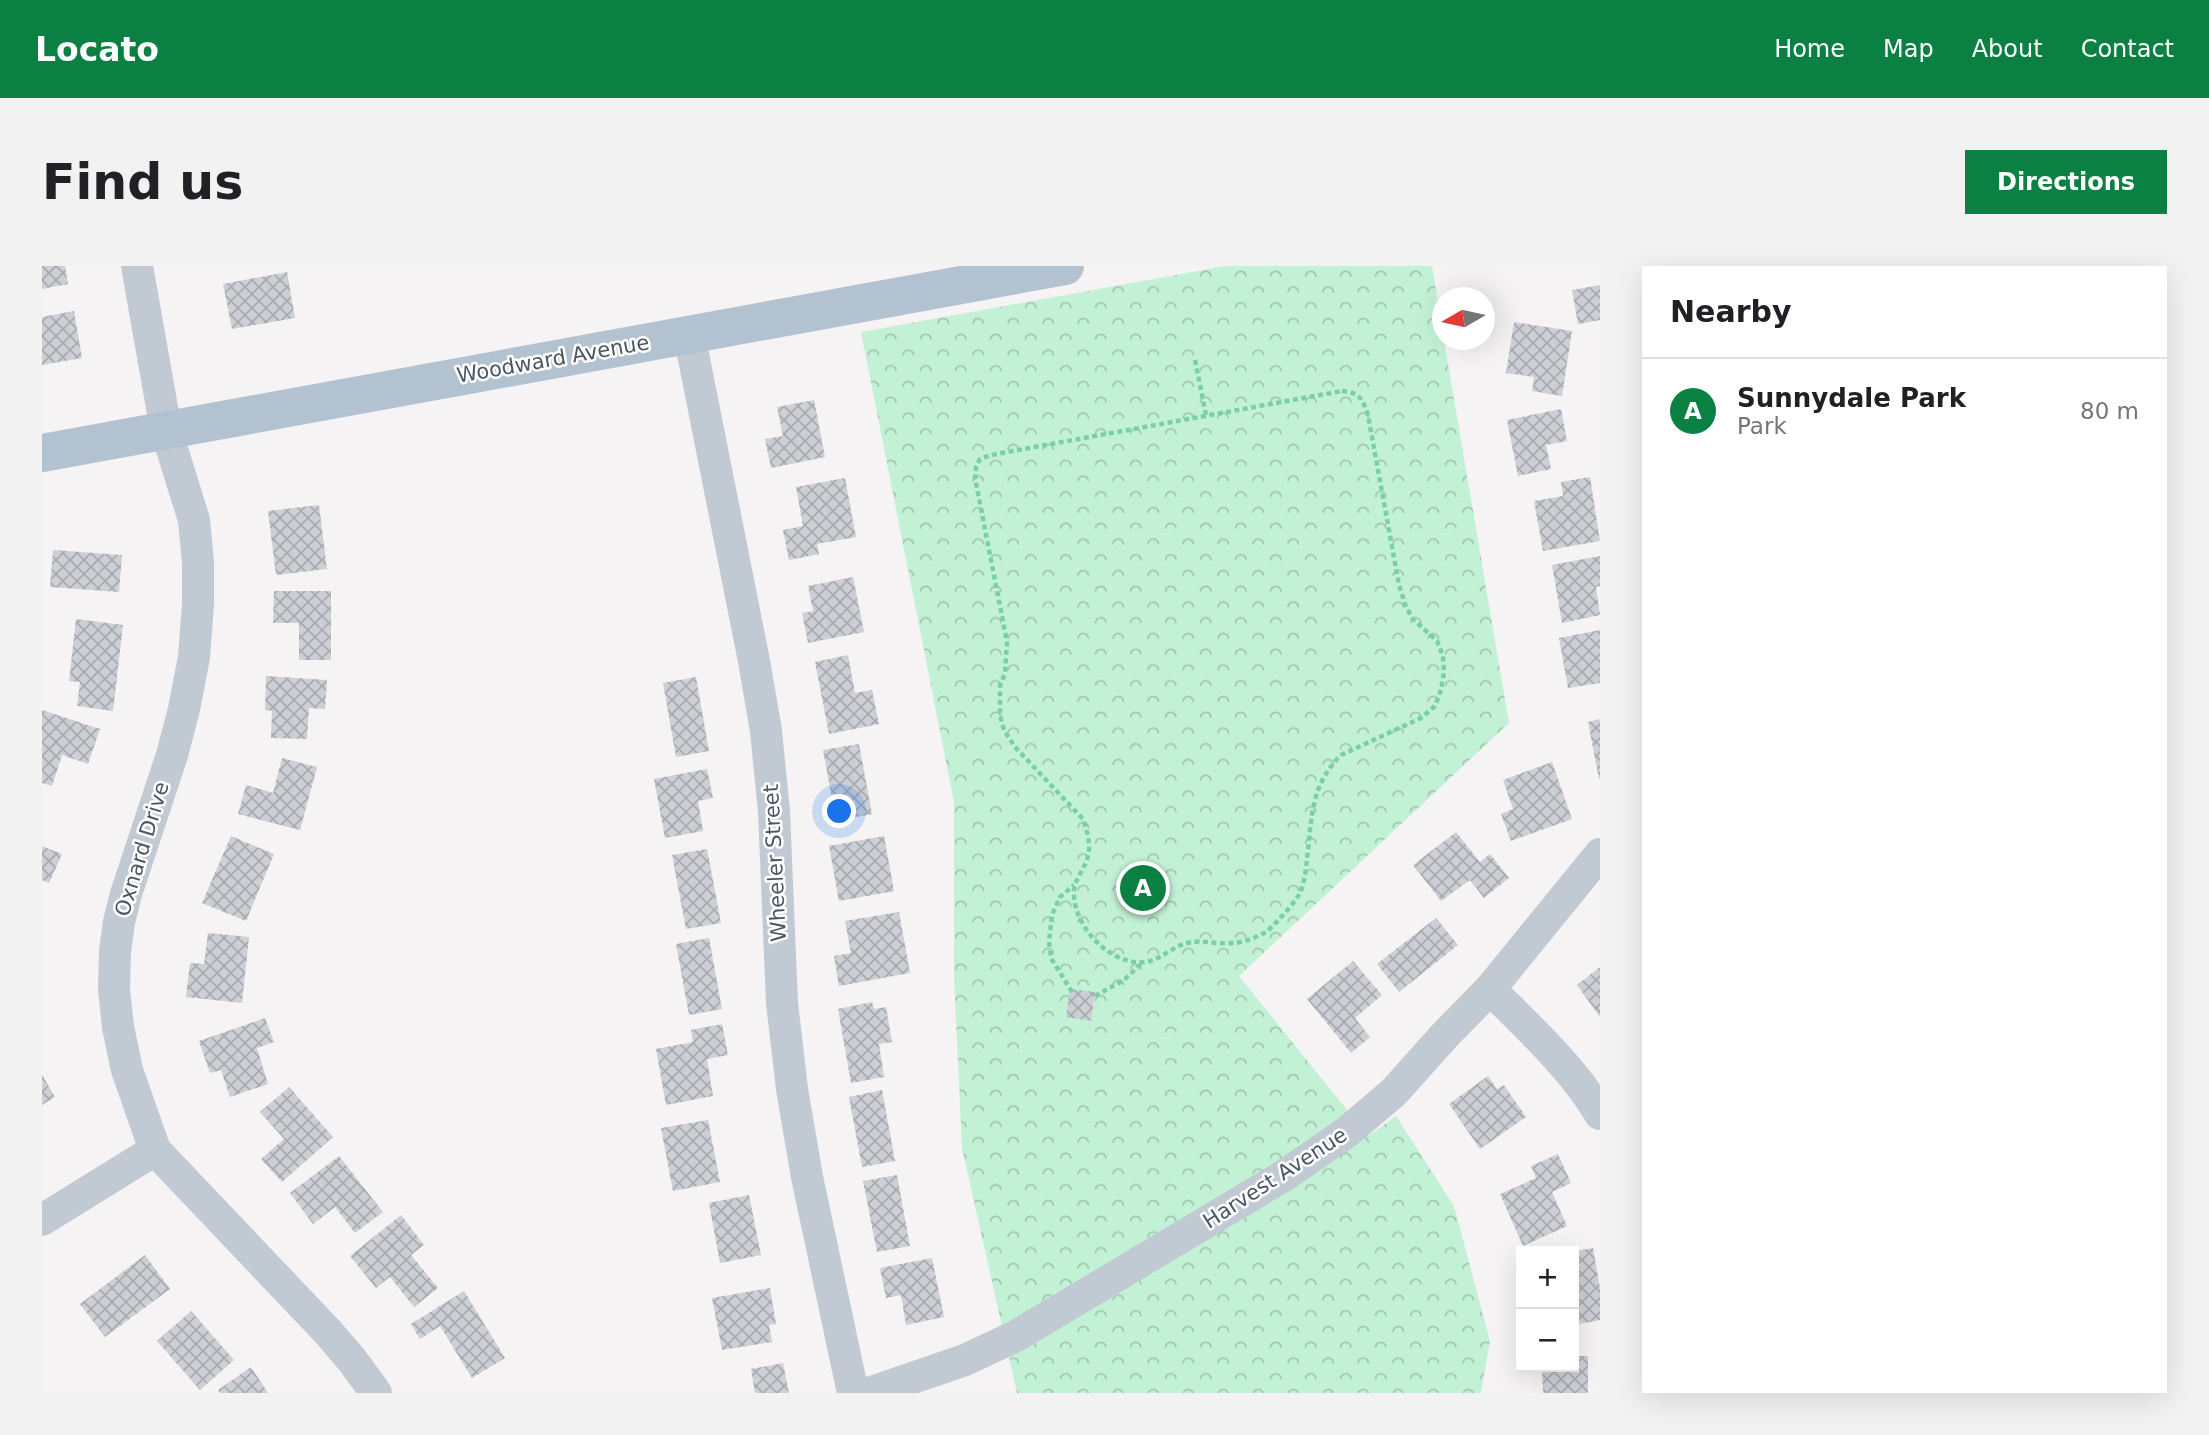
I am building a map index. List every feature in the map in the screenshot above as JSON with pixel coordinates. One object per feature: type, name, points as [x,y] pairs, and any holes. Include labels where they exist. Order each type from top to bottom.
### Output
[{"type":"main road","name":"Woodward Avenue","points":[[42,453],[1065,266]]},
{"type":"street","name":"Oxnard Drive","points":[[137,266],[166,430],[194,520],[198,590],[194,657],[184,709],[172,755],[121,913],[115,951],[114,989],[127,1070],[155,1150],[327,1331],[376,1393]]},
{"type":"street","name":"Wheeler Street","points":[[689,334],[766,731],[774,811],[782,1003],[792,1090],[807,1177],[853,1393]]},
{"type":"street","name":"Harvest Avenue","points":[[869,1393],[965,1360],[1016,1336],[1285,1175],[1347,1132],[1394,1092],[1490,989],[1600,855]]},
{"type":"street","points":[[1490,989],[1543,1042],[1600,1114]]},
{"type":"street","points":[[42,1220],[155,1150]]},
{"type":"path","points":[[1195,360],[1206,415]]},
{"type":"path","points":[[1342,390],[1354,392],[1363,400],[1399,585],[1413,619],[1437,641],[1443,656],[1444,672],[1435,706],[1421,718],[1341,755],[1322,778],[1315,797],[1306,872],[1299,894],[1271,928],[1257,937],[1231,943],[1207,940],[1183,944],[1157,959],[1143,962],[1112,955],[1090,935],[1078,913],[1073,895],[1088,855],[1088,834],[1083,819],[1014,747],[1004,730],[1000,715],[1000,686],[1008,657],[1007,642],[975,478],[976,467],[980,459],[991,455],[1206,415],[1342,390]]},
{"type":"path","points":[[1072,992],[1051,958],[1049,942],[1052,915],[1060,897],[1075,884]]},
{"type":"path","points":[[1095,996],[1124,980],[1143,962]]},
{"type":"green space","points":[[1225,266],[1432,266],[1435,287],[1432,287],[1432,350],[1446,350],[1509,723],[1239,976],[1368,1136],[1396,1116],[1454,1206],[1490,1341],[1481,1393],[1017,1393],[962,1148],[954,975],[954,802],[861,332]]},
{"type":"building","points":[[42,266],[65,266],[68,284],[42,289]]},
{"type":"building","points":[[287,272],[295,318],[232,329],[223,284]]},
{"type":"building","points":[[1600,285],[1600,320],[1578,324],[1572,290]]},
{"type":"building","points":[[74,311],[82,358],[42,365],[42,317]]},
{"type":"building","points":[[1514,322],[1572,331],[1562,396],[1532,391],[1534,377],[1506,373]]},
{"type":"building","points":[[814,400],[825,457],[771,468],[765,439],[783,436],[777,407]]},
{"type":"building","points":[[1561,409],[1567,441],[1546,445],[1551,469],[1518,476],[1507,420]]},
{"type":"building","points":[[1590,477],[1600,541],[1543,551],[1534,501],[1563,496],[1561,482]]},
{"type":"building","points":[[845,478],[856,537],[817,544],[819,554],[789,560],[783,530],[803,526],[796,487]]},
{"type":"building","points":[[319,505],[327,569],[276,575],[268,511]]},
{"type":"building","points":[[53,550],[122,555],[119,592],[50,587]]},
{"type":"building","points":[[1600,556],[1600,586],[1596,587],[1600,615],[1562,623],[1552,565]]},
{"type":"building","points":[[853,577],[864,632],[808,643],[802,613],[813,611],[808,586]]},
{"type":"building","points":[[274,591],[331,591],[331,660],[299,660],[299,623],[273,623]]},
{"type":"building","points":[[76,619],[123,625],[113,711],[77,706],[80,682],[69,681]]},
{"type":"building","points":[[1600,630],[1600,683],[1568,688],[1559,638]]},
{"type":"building","points":[[848,655],[855,693],[872,690],[879,724],[829,734],[815,662]]},
{"type":"building","points":[[266,676],[327,680],[325,709],[309,708],[307,739],[271,738],[272,711],[265,710]]},
{"type":"building","points":[[696,677],[709,751],[676,757],[663,683]]},
{"type":"building","points":[[42,710],[100,729],[88,764],[62,755],[52,786],[42,783]]},
{"type":"building","points":[[1600,719],[1600,779],[1599,779],[1588,722]]},
{"type":"building","points":[[859,744],[872,814],[836,821],[823,750]]},
{"type":"building","points":[[282,758],[317,767],[300,830],[238,814],[246,785],[273,793]]},
{"type":"building","points":[[1552,762],[1572,819],[1511,841],[1501,814],[1513,809],[1503,780]]},
{"type":"building","points":[[707,769],[713,798],[698,801],[703,831],[665,838],[654,779]]},
{"type":"building","points":[[1456,832],[1480,862],[1490,854],[1509,878],[1484,898],[1470,880],[1441,901],[1413,865]]},
{"type":"building","points":[[231,836],[274,854],[246,921],[202,903]]},
{"type":"building","points":[[884,836],[894,891],[839,901],[829,846]]},
{"type":"building","points":[[42,846],[62,854],[49,883],[42,880]]},
{"type":"building","points":[[707,849],[721,923],[686,929],[672,855]]},
{"type":"building","points":[[899,912],[910,973],[839,986],[834,956],[851,953],[845,921]]},
{"type":"building","points":[[1436,918],[1458,945],[1399,992],[1377,964]]},
{"type":"building","points":[[208,933],[249,937],[242,1003],[186,997],[190,963],[204,964]]},
{"type":"building","points":[[709,938],[722,1009],[689,1015],[676,944]]},
{"type":"building","points":[[1353,961],[1382,995],[1355,1018],[1370,1037],[1351,1053],[1307,999]]},
{"type":"building","points":[[1600,967],[1600,1017],[1577,985]]},
{"type":"building","points":[[1070,989],[1095,992],[1091,1021],[1066,1017]]},
{"type":"building","points":[[872,1002],[874,1009],[886,1007],[892,1042],[879,1044],[884,1077],[851,1083],[838,1009]]},
{"type":"building","points":[[265,1018],[274,1042],[257,1048],[268,1084],[230,1097],[221,1070],[210,1073],[199,1041]]},
{"type":"building","points":[[722,1024],[728,1055],[707,1059],[713,1096],[666,1105],[656,1049],[693,1042],[691,1030]]},
{"type":"building","points":[[42,1075],[55,1097],[42,1105]]},
{"type":"building","points":[[1488,1076],[1497,1089],[1504,1085],[1526,1117],[1480,1149],[1449,1104]]},
{"type":"building","points":[[289,1087],[333,1137],[282,1182],[261,1159],[284,1139],[260,1112]]},
{"type":"building","points":[[882,1090],[895,1161],[862,1167],[849,1097]]},
{"type":"building","points":[[708,1120],[720,1182],[673,1191],[661,1128]]},
{"type":"building","points":[[1558,1154],[1571,1183],[1552,1192],[1567,1226],[1523,1246],[1500,1194],[1536,1178],[1531,1166]]},
{"type":"building","points":[[339,1156],[383,1212],[355,1233],[335,1207],[313,1224],[290,1193]]},
{"type":"building","points":[[897,1175],[910,1246],[877,1252],[863,1181]]},
{"type":"building","points":[[749,1195],[761,1255],[720,1263],[709,1203]]},
{"type":"building","points":[[401,1215],[424,1245],[411,1255],[438,1288],[414,1307],[390,1277],[376,1288],[350,1256]]},
{"type":"building","points":[[1593,1248],[1600,1288],[1600,1320],[1579,1324],[1579,1309],[1579,1250]]},
{"type":"building","points":[[145,1255],[170,1289],[105,1337],[80,1304]]},
{"type":"building","points":[[932,1258],[944,1317],[906,1325],[901,1295],[886,1298],[880,1268]]},
{"type":"building","points":[[770,1288],[776,1324],[769,1325],[772,1342],[722,1350],[712,1298]]},
{"type":"building","points":[[464,1291],[505,1358],[472,1378],[440,1326],[420,1339],[411,1324]]},
{"type":"building","points":[[191,1311],[234,1360],[200,1390],[157,1341]]},
{"type":"building","points":[[1579,1356],[1588,1356],[1588,1393],[1543,1393],[1542,1372],[1579,1372]]},
{"type":"building","points":[[783,1363],[789,1393],[755,1393],[751,1369]]},
{"type":"building","points":[[251,1367],[268,1393],[220,1393],[218,1390]]},
{"type":"place","name":"Sunnydale Park","points":[[1143,888]]}]
